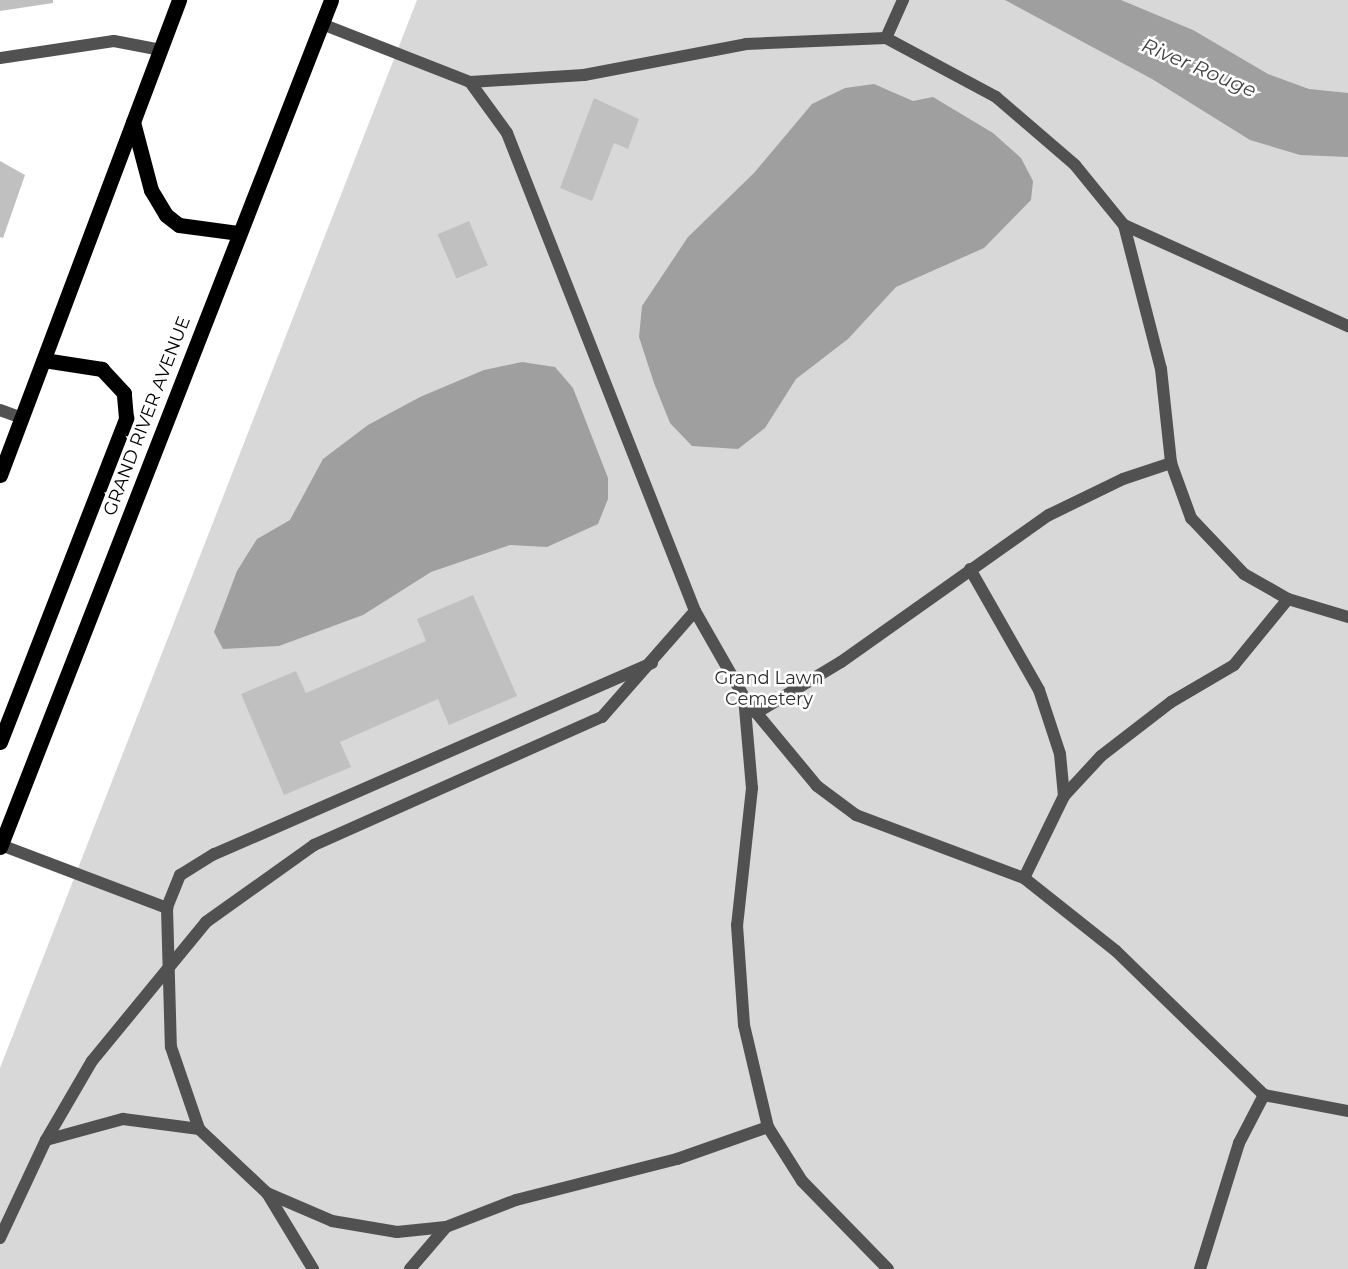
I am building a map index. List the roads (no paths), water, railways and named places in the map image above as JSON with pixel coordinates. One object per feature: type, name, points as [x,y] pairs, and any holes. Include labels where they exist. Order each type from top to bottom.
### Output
[{"type":"main road","points":[[0,475],[179,0]]},
{"type":"main road","name":"GRAND RIVER AVENUE","points":[[0,846],[331,0]]},
{"type":"main road","points":[[133,122],[152,190],[166,215],[178,225],[239,233]]},
{"type":"main road","points":[[0,742],[126,418],[124,393],[102,369],[44,360]]},
{"type":"street","points":[[886,38],[903,0]]},
{"type":"street","points":[[322,24],[470,82],[584,75],[746,44],[886,38],[996,97],[1075,165],[1124,225],[1161,369],[1171,464],[1191,518],[1244,574],[1288,599],[1348,617]]},
{"type":"street","points":[[0,58],[114,41],[161,50]]},
{"type":"street","points":[[470,82],[507,133],[695,611],[744,697],[817,786],[856,814],[1024,878],[1116,951],[1264,1095],[1348,1111]]},
{"type":"street","points":[[1124,225],[1348,326]]},
{"type":"street","points":[[0,410],[22,418]]},
{"type":"street","points":[[756,712],[841,662],[1049,515],[1123,479],[1171,464]]},
{"type":"street","points":[[970,569],[1039,690],[1060,754],[1064,796]]},
{"type":"street","points":[[1024,878],[1064,796],[1101,756],[1171,702],[1234,665],[1288,599]]},
{"type":"street","points":[[0,1238],[46,1140],[92,1061],[206,922],[314,845],[602,717],[652,663],[695,611]]},
{"type":"street","points":[[313,1269],[267,1193],[199,1129],[171,1047],[167,908],[180,875],[214,854],[652,663]]},
{"type":"street","points":[[744,697],[752,788],[737,925],[744,1025],[768,1127],[802,1181],[888,1269]]},
{"type":"street","points":[[0,846],[167,908]]},
{"type":"street","points":[[1200,1269],[1239,1143],[1264,1095]]},
{"type":"street","points":[[46,1140],[123,1119],[199,1129]]},
{"type":"street","points":[[267,1193],[332,1221],[397,1232],[446,1227],[516,1200],[677,1159],[768,1127]]},
{"type":"street","points":[[411,1269],[446,1227]]},
{"type":"water","name":"River Rouge","points":[[1005,0],[1121,0],[1193,30],[1268,74],[1309,89],[1348,93],[1348,157],[1300,155],[1250,140],[1152,79]]},
{"type":"water","points":[[874,84],[913,101],[933,97],[993,133],[1021,158],[1033,181],[1031,200],[984,248],[896,287],[848,339],[796,379],[765,428],[738,449],[692,446],[670,423],[654,383],[639,337],[642,306],[688,237],[754,173],[812,104],[845,88]]},
{"type":"water","points":[[522,362],[555,367],[573,388],[608,478],[608,499],[598,524],[547,547],[510,545],[431,572],[363,615],[279,646],[223,649],[214,632],[237,571],[257,539],[290,520],[323,459],[368,425],[420,397],[484,370]]},
{"type":"park label","name":"Grand Lawn Cemetery","points":[[769,689]]}]
